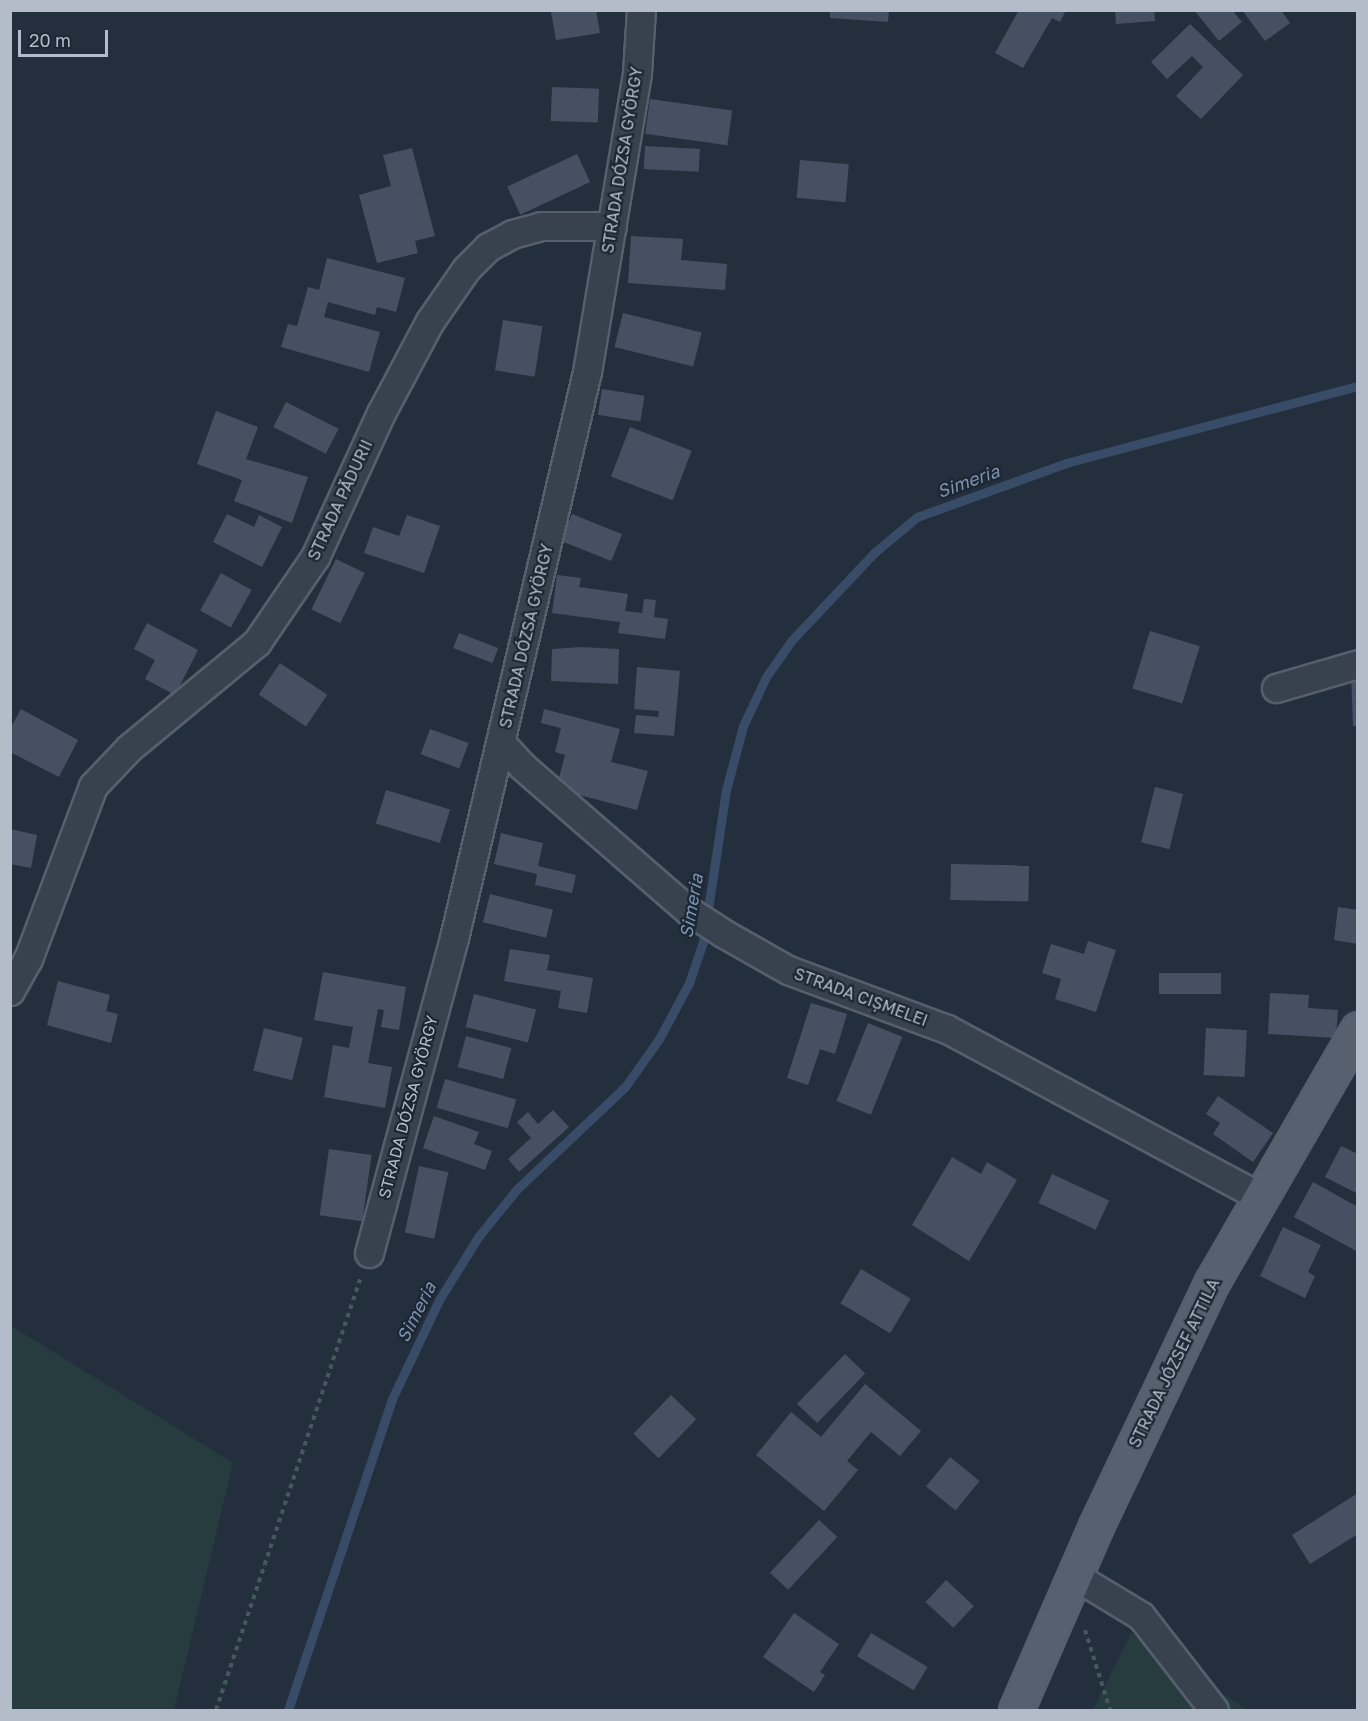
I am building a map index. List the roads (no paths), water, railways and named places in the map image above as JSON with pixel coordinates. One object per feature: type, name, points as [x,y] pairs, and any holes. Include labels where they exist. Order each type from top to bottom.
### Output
[{"type":"main road","name":"STRADA JÓZSEF ATTILA","points":[[1016,1710],[1169,1369],[1259,1196],[1358,1029]]},
{"type":"street","name":"STRADA DÓZSA GYÖRGY","points":[[369,1253],[454,938],[587,372],[637,72],[641,10]]},
{"type":"street","name":"STRADA PĂDURII","points":[[10,991],[28,959],[93,786],[129,748],[257,642],[315,556],[381,413],[430,321],[466,268],[488,247],[512,234],[541,226],[612,226]]},
{"type":"street","points":[[1276,688],[1358,663]]},
{"type":"street","name":"STRADA CIȘMELEI","points":[[500,742],[522,766],[689,911],[720,932],[788,970],[947,1029],[1259,1196]]},
{"type":"street","points":[[1075,1576],[1140,1616],[1214,1710]]},
{"type":"waterway","name":"Simeria","points":[[288,1710],[392,1399],[439,1300],[478,1237],[517,1189],[625,1087],[659,1039],[689,983],[703,942],[726,790],[743,726],[766,677],[792,640],[875,552],[917,517],[1066,463],[1358,386]]}]
